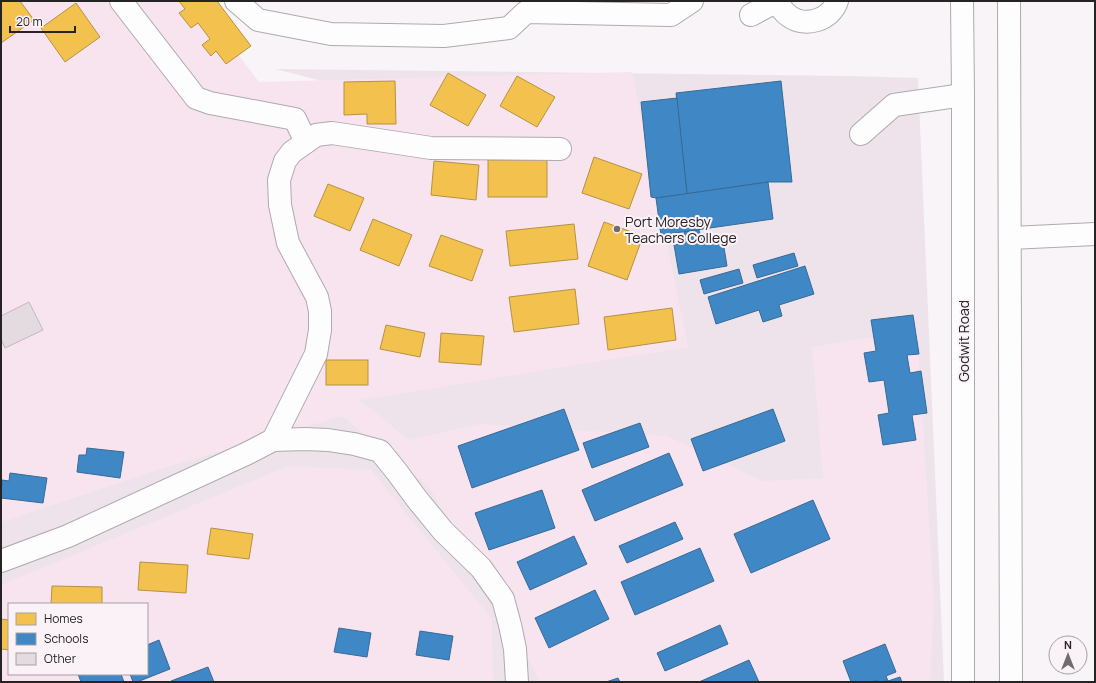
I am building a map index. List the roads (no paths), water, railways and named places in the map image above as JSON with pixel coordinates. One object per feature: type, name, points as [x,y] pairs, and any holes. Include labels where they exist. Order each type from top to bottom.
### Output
[{"type":"street","points":[[121,1],[196,98],[210,104],[295,119],[306,142]]},
{"type":"street","points":[[236,1],[258,20],[331,34],[444,36],[509,28],[526,12],[671,15],[692,1]]},
{"type":"street","points":[[751,14],[777,1],[782,10],[790,17],[800,21],[810,22],[820,19],[829,13],[836,5],[837,1]]},
{"type":"street","name":"Godwit Road","points":[[962,1],[962,682]]},
{"type":"street","points":[[1009,1],[1011,682]]},
{"type":"street","points":[[861,134],[894,105],[963,95]]},
{"type":"street","points":[[273,440],[316,354],[320,330],[320,311],[317,297],[288,243],[280,205],[279,180],[285,161],[292,152],[316,135],[332,133],[431,148],[560,149]]},
{"type":"street","points":[[1010,238],[1095,234]]},
{"type":"street","points":[[1,561],[68,536],[273,440],[328,440],[354,444],[380,451],[429,515],[443,531],[481,568],[503,599],[510,625],[517,682]]},
{"type":"place","name":"Port Moresby Teachers College","points":[[617,229]]}]
